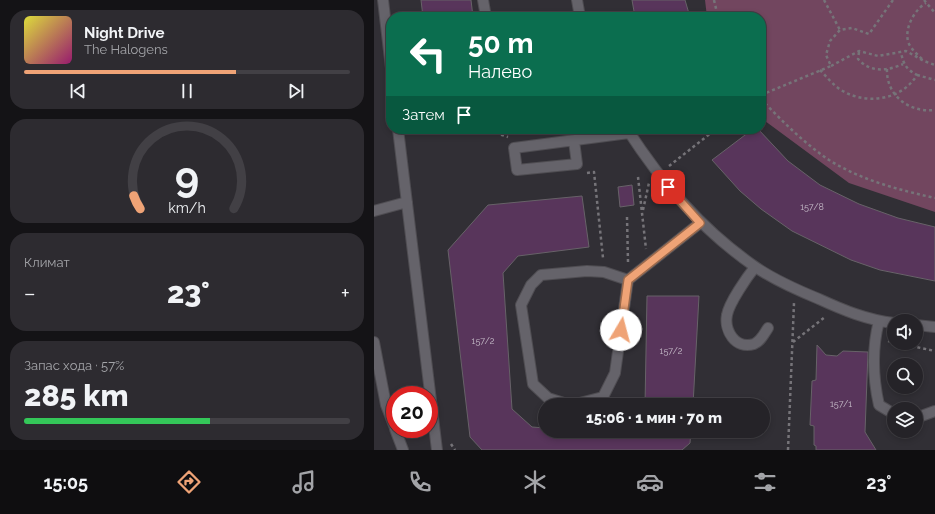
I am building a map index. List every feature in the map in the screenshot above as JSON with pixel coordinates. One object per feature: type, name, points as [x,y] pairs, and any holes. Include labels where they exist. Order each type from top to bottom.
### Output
[{"type":"street","points":[[383,0],[386,26]]},
{"type":"street","points":[[483,0],[485,12]]},
{"type":"street","points":[[577,0],[579,12]]},
{"type":"street","points":[[399,134],[437,450]]},
{"type":"street","points":[[574,141],[577,164],[517,170],[514,148],[574,141],[612,134]]},
{"type":"street","points":[[630,134],[656,180],[700,223],[754,267],[795,289],[847,312],[879,322],[887,323]]},
{"type":"street","points":[[374,211],[407,202]]},
{"type":"street","points":[[599,398],[603,397],[615,373],[628,280],[700,223]]},
{"type":"street","points":[[754,267],[727,313],[726,329],[730,338],[744,344],[754,344],[761,340],[768,328]]},
{"type":"street","points":[[548,398],[533,384],[521,305],[531,284],[541,275],[587,270],[604,272],[628,280]]},
{"type":"street","points":[[879,322],[876,335],[874,383],[879,405],[887,410]]},
{"type":"street","points":[[923,326],[935,327]]},
{"type":"street","points":[[374,342],[386,405]]},
{"type":"street","points":[[923,415],[935,411]]},
{"type":"street","points":[[398,438],[403,450]]},
{"type":"path","points":[[714,0],[717,12]]},
{"type":"path","points":[[824,0],[840,30]]},
{"type":"path","points":[[830,66],[826,55],[830,41],[840,30],[852,28],[869,34],[893,0]]},
{"type":"path","points":[[924,0],[935,13]]},
{"type":"path","points":[[924,61],[909,44],[907,35],[913,16],[919,7],[926,3]]},
{"type":"path","points":[[766,93],[830,66],[859,51],[878,56],[906,51],[935,65]]},
{"type":"path","points":[[859,51],[858,59],[863,65],[870,68],[887,69],[903,64]]},
{"type":"path","points":[[901,52],[903,64],[907,70],[917,75],[935,80]]},
{"type":"path","points":[[887,69],[887,76],[895,94],[902,102],[913,108],[935,110]]},
{"type":"path","points":[[820,70],[841,90],[867,99],[880,99],[895,94],[906,87],[917,75]]},
{"type":"path","points":[[766,104],[794,133],[830,160],[879,183],[935,198]]},
{"type":"path","points":[[500,134],[509,137]]},
{"type":"path","points":[[642,212],[650,179],[656,180],[710,134]]},
{"type":"path","points":[[579,174],[594,172],[604,272]]},
{"type":"path","points":[[638,177],[647,256]]},
{"type":"path","points":[[627,217],[628,280]]},
{"type":"path","points":[[788,450],[794,300]]},
{"type":"path","points":[[793,343],[829,314]]},
{"type":"path","points":[[876,335],[892,343],[935,351]]},
{"type":"shaded area","points":[[705,0],[935,0],[935,212],[849,183],[766,122],[766,12],[706,12]]},
{"type":"building","points":[[421,0],[471,0],[472,12],[422,12]]},
{"type":"building","points":[[632,0],[685,0],[689,12],[634,12]]},
{"type":"building","points":[[746,134],[763,134],[788,161],[820,185],[859,204],[898,218],[935,227],[935,281],[880,270],[851,260],[792,231],[761,209],[740,191],[712,160]]},
{"type":"building","points":[[632,185],[634,205],[620,207],[618,187]]},
{"type":"building","points":[[582,196],[589,247],[518,256],[503,273],[512,409],[532,427],[538,427],[538,438],[690,438],[690,443],[682,450],[482,450],[470,437],[448,250],[488,205]]},
{"type":"building","points":[[647,296],[699,296],[693,398],[645,398]]},
{"type":"building","points":[[817,345],[826,355],[837,356],[843,351],[868,352],[865,432],[876,450],[816,450],[816,446],[814,445],[814,426],[810,425],[812,381],[816,380]]},
{"type":"route","points":[[621,330],[628,280],[700,223],[668,187]]}]
